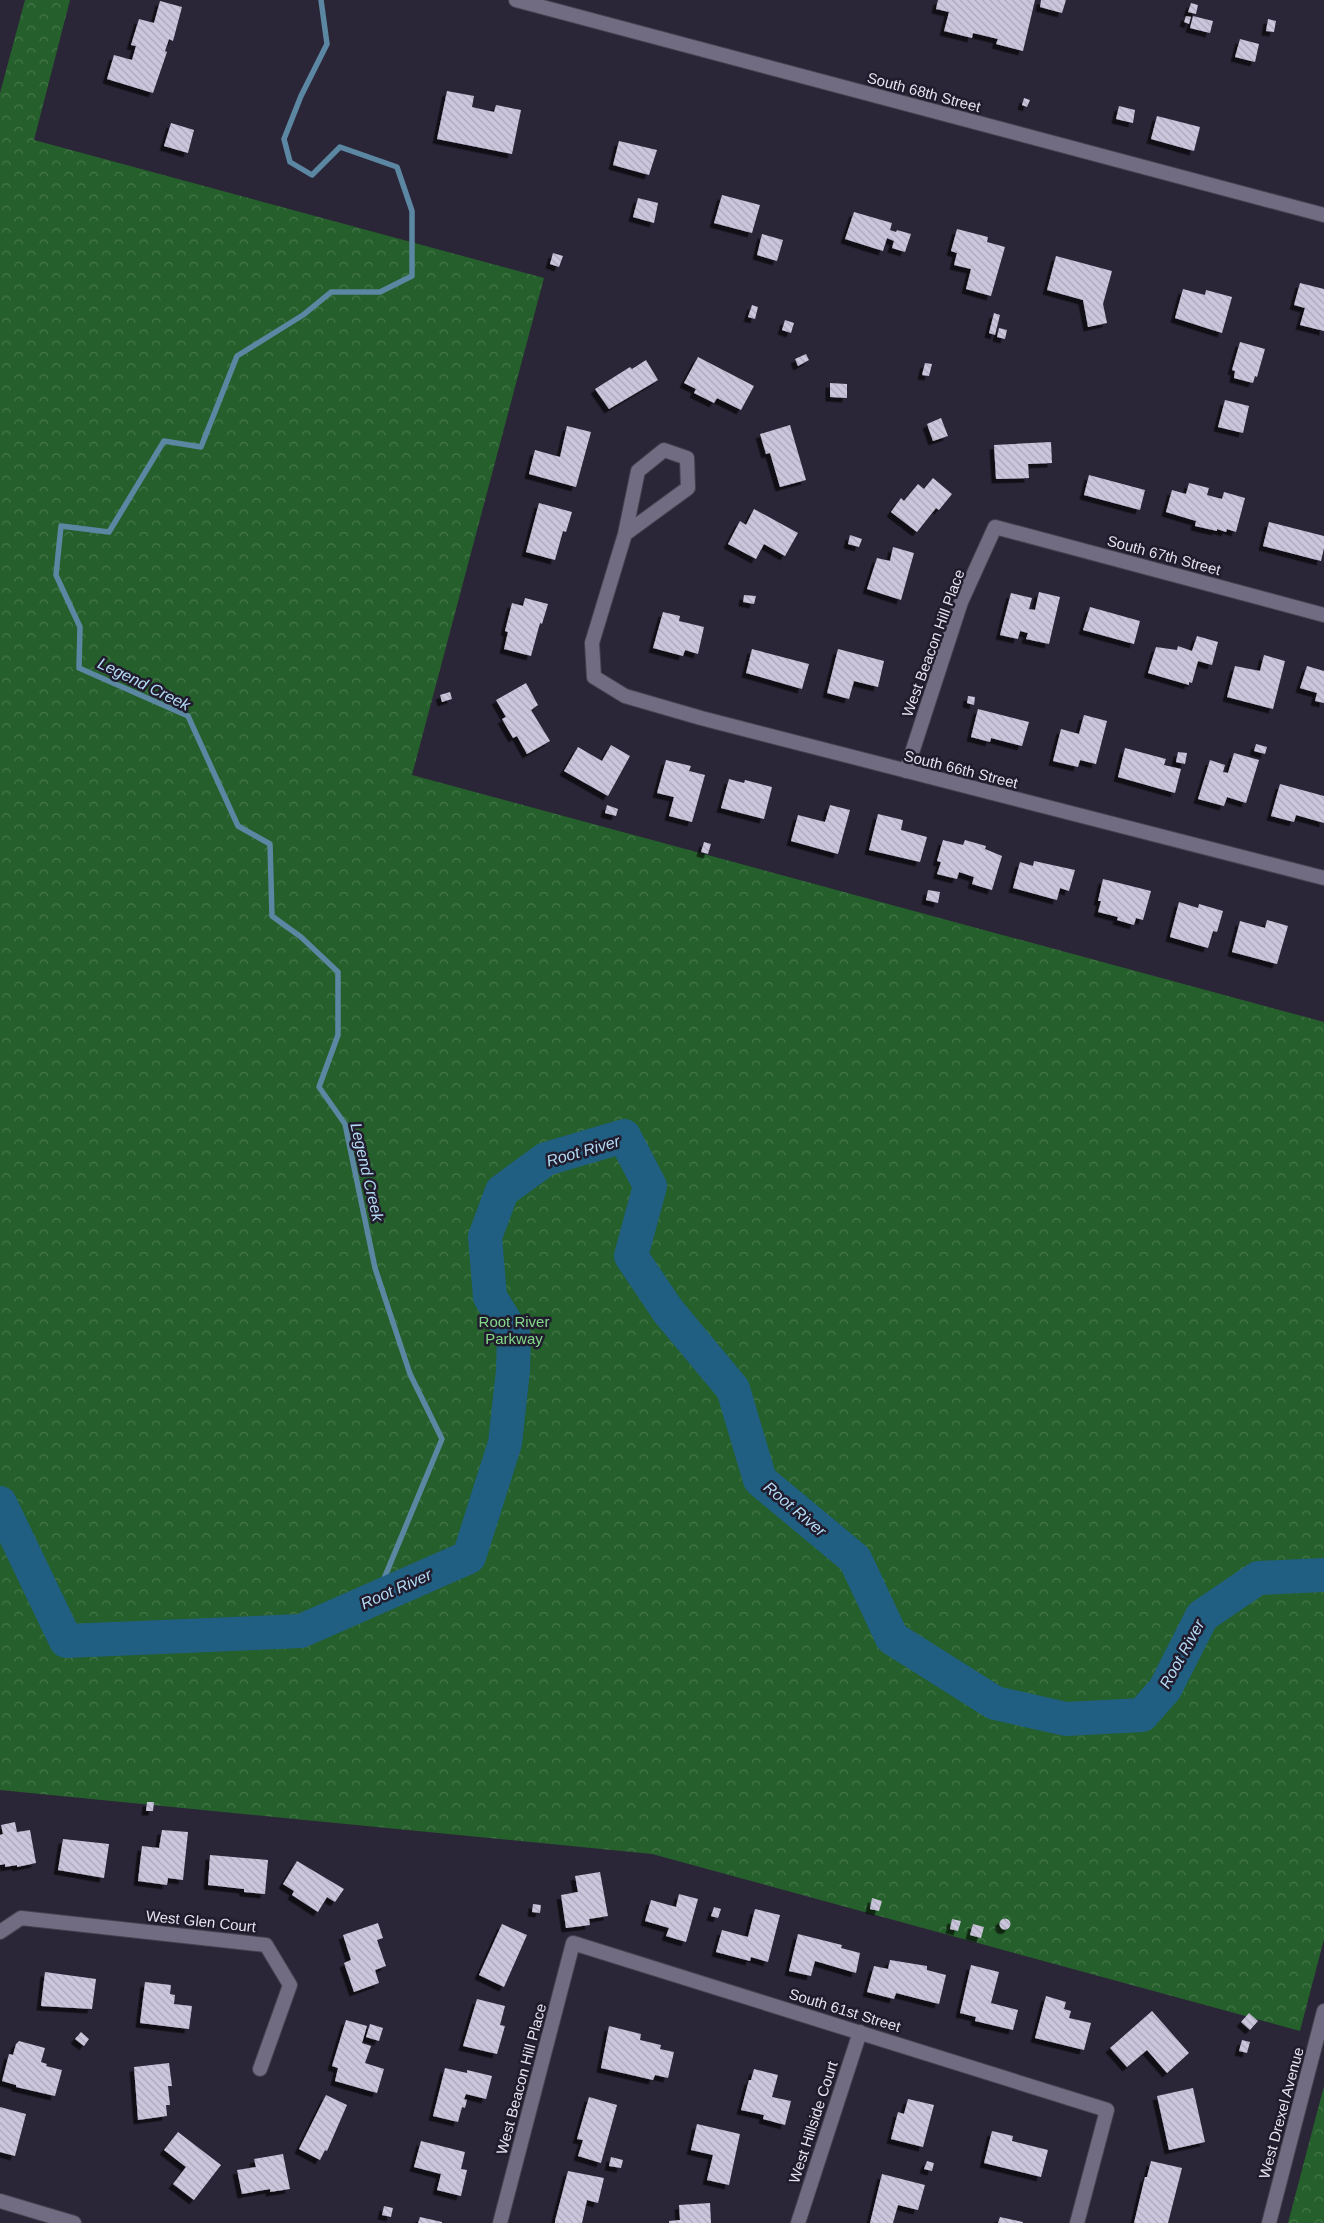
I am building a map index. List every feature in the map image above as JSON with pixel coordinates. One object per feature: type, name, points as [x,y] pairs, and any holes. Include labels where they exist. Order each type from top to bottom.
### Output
[{"type":"street","name":"South 68th Street","points":[[516,0],[1324,215]]},
{"type":"street","points":[[664,450],[687,458],[688,488],[625,534],[638,471],[664,450]]},
{"type":"street","name":"South 67th Street","points":[[995,527],[1324,615]]},
{"type":"street","name":"West Beacon Hill Place","points":[[906,771],[961,602],[995,527]]},
{"type":"street","name":"South 66th Street","points":[[625,534],[592,643],[594,677],[625,696],[710,721],[1324,878]]},
{"type":"street","name":"West Glen Court","points":[[0,1932],[21,1918],[266,1944],[290,1986],[260,2069]]},
{"type":"street","name":"West Beacon Hill Place","points":[[500,2223],[573,1943]]},
{"type":"street","name":"South 61st Street","points":[[573,1943],[1107,2110],[1077,2223]]},
{"type":"street","name":"West Drexel Avenue","points":[[1269,2223],[1324,2011]]},
{"type":"street","name":"West Hillside Court","points":[[798,2223],[860,2032]]},
{"type":"street","points":[[0,2201],[74,2223]]},
{"type":"green space","name":"Root River Parkway","points":[[25,0],[70,0],[34,140],[544,278],[412,775],[1324,1022],[1324,1939],[1300,2031],[652,1854],[0,1790],[0,93]]},
{"type":"green space","points":[[1324,2086],[1324,2223],[1288,2223]]},
{"type":"building","points":[[938,0],[1035,0],[1023,51],[996,44],[998,39],[973,33],[972,38],[944,31],[949,12],[936,9]]},
{"type":"building","points":[[1041,0],[1066,0],[1062,13],[1040,7]]},
{"type":"building","points":[[160,1],[182,7],[173,41],[169,39],[165,51],[167,52],[153,93],[107,79],[114,55],[132,60],[136,46],[131,45],[139,19],[154,23]]},
{"type":"building","points":[[1191,3],[1198,5],[1196,14],[1188,12]]},
{"type":"building","points":[[1186,16],[1191,17],[1189,24],[1184,22]]},
{"type":"building","points":[[1193,16],[1213,21],[1210,33],[1190,28]]},
{"type":"building","points":[[1268,19],[1276,21],[1274,32],[1266,31]]},
{"type":"building","points":[[1240,39],[1259,44],[1255,62],[1235,57]]},
{"type":"building","points":[[447,91],[474,96],[472,107],[494,112],[496,105],[521,110],[512,154],[437,139]]},
{"type":"building","points":[[1024,98],[1030,100],[1027,107],[1022,105]]},
{"type":"building","points":[[1119,106],[1135,110],[1133,123],[1116,119]]},
{"type":"building","points":[[1157,116],[1200,127],[1194,151],[1151,139]]},
{"type":"building","points":[[171,123],[194,130],[188,153],[164,146]]},
{"type":"building","points":[[619,141],[657,150],[649,175],[613,165]]},
{"type":"building","points":[[722,195],[760,205],[752,233],[714,223]]},
{"type":"building","points":[[638,198],[658,203],[654,223],[633,217]]},
{"type":"building","points":[[854,212],[892,223],[890,230],[911,234],[905,252],[892,248],[894,241],[887,238],[883,251],[845,239]]},
{"type":"building","points":[[957,229],[988,237],[987,242],[1005,247],[991,296],[966,289],[971,269],[954,265],[957,253],[951,251]]},
{"type":"building","points":[[762,234],[783,240],[777,261],[757,255]]},
{"type":"building","points":[[553,253],[563,256],[559,267],[550,264]]},
{"type":"building","points":[[1056,256],[1112,271],[1103,304],[1107,323],[1088,327],[1083,300],[1047,290]]},
{"type":"building","points":[[1300,283],[1324,289],[1324,331],[1300,325],[1305,308],[1294,305]]},
{"type":"building","points":[[1183,289],[1205,295],[1206,290],[1232,297],[1222,333],[1175,318]]},
{"type":"building","points":[[752,305],[758,307],[755,319],[748,317]]},
{"type":"building","points":[[994,313],[1000,315],[995,335],[989,333]]},
{"type":"building","points":[[785,320],[794,323],[791,333],[782,330]]},
{"type":"building","points":[[999,328],[1007,330],[1005,339],[997,337]]},
{"type":"building","points":[[1240,342],[1265,349],[1257,377],[1255,376],[1253,383],[1234,378],[1235,371],[1232,370]]},
{"type":"building","points":[[806,354],[809,360],[798,366],[795,359]]},
{"type":"building","points":[[698,357],[754,386],[741,410],[717,398],[714,403],[694,393],[696,389],[684,383]]},
{"type":"building","points":[[646,360],[658,380],[609,409],[595,389],[630,367],[632,369]]},
{"type":"building","points":[[925,363],[932,364],[929,376],[922,375]]},
{"type":"building","points":[[830,383],[847,384],[847,398],[830,397]]},
{"type":"building","points":[[1225,400],[1249,406],[1243,433],[1218,427]]},
{"type":"building","points":[[941,418],[948,436],[933,441],[927,424]]},
{"type":"building","points":[[790,425],[806,480],[780,487],[770,453],[766,454],[760,434]]},
{"type":"building","points":[[567,426],[591,432],[576,487],[529,474],[535,450],[560,457]]},
{"type":"building","points":[[1051,442],[1052,463],[1028,464],[1029,478],[996,479],[994,445]]},
{"type":"building","points":[[1089,475],[1145,490],[1140,510],[1084,495]]},
{"type":"building","points":[[933,478],[952,494],[939,510],[936,508],[917,532],[891,512],[901,498],[904,501],[918,484],[924,489]]},
{"type":"building","points":[[1189,483],[1209,488],[1207,495],[1222,499],[1224,492],[1245,498],[1236,532],[1227,529],[1226,532],[1217,529],[1217,531],[1195,526],[1196,521],[1166,512],[1172,490],[1186,494]]},
{"type":"building","points":[[539,503],[572,512],[566,532],[563,531],[555,560],[526,552]]},
{"type":"building","points":[[754,509],[798,533],[785,556],[764,544],[756,559],[728,544],[740,521],[746,525]]},
{"type":"building","points":[[1269,522],[1324,536],[1321,561],[1263,546]]},
{"type":"building","points":[[850,535],[862,539],[859,547],[848,544]]},
{"type":"building","points":[[893,547],[914,553],[901,600],[867,589],[877,558],[890,561]]},
{"type":"building","points":[[1039,592],[1060,597],[1049,644],[1026,639],[1028,633],[1020,631],[1018,639],[1000,635],[1011,593],[1032,598],[1029,609],[1035,610]]},
{"type":"building","points":[[744,595],[756,596],[754,604],[743,602]]},
{"type":"building","points":[[525,598],[548,604],[542,624],[540,623],[531,656],[504,649],[508,632],[505,631],[512,603],[523,606]]},
{"type":"building","points":[[1090,607],[1140,621],[1134,644],[1083,630]]},
{"type":"building","points":[[663,612],[680,616],[679,621],[704,627],[698,654],[685,650],[683,656],[653,648]]},
{"type":"building","points":[[1197,636],[1218,642],[1212,665],[1198,661],[1192,683],[1189,682],[1189,685],[1148,673],[1156,647],[1177,650],[1178,646],[1192,651]]},
{"type":"building","points":[[752,649],[809,664],[802,689],[746,673]]},
{"type":"building","points":[[838,649],[884,661],[878,687],[854,681],[849,699],[827,693]]},
{"type":"building","points":[[1264,655],[1285,661],[1273,709],[1227,697],[1235,666],[1260,671]]},
{"type":"building","points":[[1307,666],[1324,671],[1324,703],[1315,701],[1317,693],[1300,688]]},
{"type":"building","points":[[526,683],[538,705],[531,710],[550,741],[527,754],[517,736],[513,738],[502,719],[506,717],[496,700]]},
{"type":"building","points":[[450,692],[452,699],[442,702],[440,695]]},
{"type":"building","points":[[968,696],[975,697],[974,705],[967,703]]},
{"type":"building","points":[[978,709],[1029,722],[1022,746],[991,738],[990,742],[971,737]]},
{"type":"building","points":[[1084,715],[1107,721],[1096,764],[1080,760],[1078,767],[1053,761],[1061,729],[1079,734]]},
{"type":"building","points":[[1256,744],[1267,747],[1265,754],[1254,751]]},
{"type":"building","points":[[611,745],[630,756],[608,796],[564,771],[578,747],[602,761]]},
{"type":"building","points":[[1125,748],[1166,759],[1164,765],[1181,769],[1175,793],[1118,777]]},
{"type":"building","points":[[1178,752],[1187,753],[1185,764],[1176,762]]},
{"type":"building","points":[[1234,753],[1259,760],[1246,803],[1227,797],[1224,806],[1198,799],[1210,760],[1225,765],[1223,772],[1228,773]]},
{"type":"building","points":[[666,760],[691,766],[689,771],[705,775],[692,822],[669,816],[674,797],[657,793]]},
{"type":"building","points":[[729,779],[744,783],[745,780],[772,787],[764,819],[721,808]]},
{"type":"building","points":[[1280,784],[1324,796],[1324,823],[1296,815],[1294,822],[1271,816]]},
{"type":"building","points":[[607,805],[618,809],[616,816],[605,813]]},
{"type":"building","points":[[830,805],[850,810],[838,854],[791,841],[798,815],[825,822]]},
{"type":"building","points":[[878,814],[903,820],[901,830],[927,837],[920,862],[869,850]]},
{"type":"building","points":[[943,840],[963,845],[965,840],[986,846],[985,849],[1002,856],[992,890],[972,884],[974,877],[959,872],[957,879],[937,874],[941,862],[937,861]]},
{"type":"building","points":[[704,842],[711,844],[708,854],[701,852]]},
{"type":"building","points":[[1034,861],[1075,870],[1069,891],[1060,888],[1057,900],[1013,888],[1020,862],[1033,866]]},
{"type":"building","points":[[1103,879],[1151,891],[1143,920],[1136,918],[1134,925],[1117,920],[1118,917],[1098,912],[1101,901],[1098,901]]},
{"type":"building","points":[[928,890],[940,892],[938,903],[926,900]]},
{"type":"building","points":[[1179,902],[1198,908],[1199,904],[1223,911],[1217,932],[1213,931],[1208,948],[1170,937]]},
{"type":"building","points":[[1267,920],[1288,926],[1277,964],[1232,952],[1240,921],[1265,928]]},
{"type":"building","points":[[147,1802],[154,1802],[153,1811],[146,1811]]},
{"type":"building","points":[[15,1822],[17,1832],[30,1830],[36,1863],[17,1867],[17,1865],[5,1867],[5,1864],[0,1865],[0,1835],[3,1834],[1,1825]]},
{"type":"building","points":[[162,1830],[188,1832],[183,1880],[168,1878],[167,1885],[138,1881],[142,1846],[159,1848]]},
{"type":"building","points":[[63,1839],[109,1844],[104,1878],[58,1870]]},
{"type":"building","points":[[210,1855],[268,1860],[265,1894],[244,1892],[244,1889],[208,1885]]},
{"type":"building","points":[[297,1861],[344,1889],[335,1902],[327,1897],[318,1912],[292,1895],[294,1891],[283,1884]]},
{"type":"building","points":[[600,1872],[608,1916],[589,1919],[590,1925],[566,1928],[561,1895],[578,1892],[575,1876]]},
{"type":"building","points":[[679,1894],[698,1899],[686,1942],[666,1936],[669,1928],[645,1921],[651,1900],[676,1907]]},
{"type":"building","points":[[872,1898],[882,1901],[879,1911],[870,1909]]},
{"type":"building","points":[[533,1904],[541,1905],[540,1913],[532,1912]]},
{"type":"building","points":[[714,1907],[721,1909],[718,1918],[711,1916]]},
{"type":"building","points":[[755,1909],[780,1915],[768,1962],[751,1957],[750,1961],[716,1952],[722,1930],[748,1937]]},
{"type":"building","points":[[1005,1918],[1011,1924],[1005,1930],[999,1924]]},
{"type":"building","points":[[952,1919],[961,1921],[958,1931],[950,1929]]},
{"type":"building","points":[[378,1923],[383,1938],[377,1940],[386,1966],[375,1970],[379,1983],[354,1992],[344,1963],[351,1960],[343,1935]]},
{"type":"building","points":[[502,1924],[527,1935],[504,1987],[479,1975]]},
{"type":"building","points":[[973,1924],[984,1927],[981,1938],[970,1935]]},
{"type":"building","points":[[798,1934],[842,1945],[841,1948],[860,1953],[856,1973],[815,1961],[811,1976],[789,1971]]},
{"type":"building","points":[[890,1960],[927,1966],[927,1970],[946,1975],[939,2004],[896,1993],[894,1999],[867,1992],[874,1966],[888,1969]]},
{"type":"building","points":[[971,1965],[999,1972],[991,2003],[1018,2010],[1013,2030],[975,2021],[976,2017],[960,2013]]},
{"type":"building","points":[[45,1972],[96,1979],[92,2009],[41,2006]]},
{"type":"building","points":[[145,1982],[171,1985],[170,1994],[175,1995],[174,2004],[192,2006],[189,2029],[140,2023]]},
{"type":"building","points":[[1046,1996],[1066,2002],[1064,2009],[1071,2011],[1069,2018],[1091,2023],[1084,2050],[1035,2038]]},
{"type":"building","points":[[477,1999],[505,2006],[500,2025],[505,2026],[497,2054],[463,2046]]},
{"type":"building","points":[[1152,2011],[1189,2053],[1167,2073],[1147,2050],[1127,2067],[1110,2048]]},
{"type":"building","points":[[1249,2013],[1258,2021],[1250,2030],[1241,2022]]},
{"type":"building","points":[[346,2020],[367,2026],[362,2043],[371,2046],[365,2063],[384,2069],[377,2093],[335,2081],[338,2068],[332,2066]]},
{"type":"building","points":[[370,2024],[383,2028],[379,2041],[366,2037]]},
{"type":"building","points":[[609,2026],[641,2034],[640,2040],[661,2045],[660,2049],[674,2052],[668,2078],[655,2075],[653,2080],[601,2068]]},
{"type":"building","points":[[81,2032],[89,2039],[84,2046],[75,2039]]},
{"type":"building","points":[[1242,2040],[1250,2042],[1247,2053],[1239,2051]]},
{"type":"building","points":[[19,2041],[45,2048],[41,2062],[47,2064],[46,2066],[62,2070],[55,2096],[16,2087],[16,2085],[2,2081],[9,2054],[13,2055],[16,2044]]},
{"type":"building","points":[[169,2063],[172,2086],[168,2086],[170,2105],[166,2105],[167,2116],[138,2120],[134,2067]]},
{"type":"building","points":[[445,2068],[467,2073],[467,2070],[492,2076],[486,2099],[466,2094],[464,2099],[467,2100],[465,2108],[462,2107],[458,2122],[433,2116]]},
{"type":"building","points":[[754,2069],[778,2075],[772,2097],[791,2101],[785,2125],[763,2119],[764,2115],[741,2110]]},
{"type":"building","points":[[1193,2088],[1205,2142],[1169,2150],[1157,2096]]},
{"type":"building","points":[[326,2095],[347,2105],[327,2151],[325,2150],[320,2160],[299,2149]]},
{"type":"building","points":[[589,2097],[617,2105],[601,2163],[578,2156],[583,2140],[577,2139]]},
{"type":"building","points":[[908,2099],[934,2105],[923,2147],[891,2139],[898,2112],[904,2114]]},
{"type":"building","points":[[0,2107],[26,2114],[15,2156],[0,2152]]},
{"type":"building","points":[[697,2124],[740,2134],[729,2185],[707,2180],[713,2155],[691,2150]]},
{"type":"building","points":[[992,2131],[1013,2136],[1012,2141],[1048,2150],[1041,2177],[984,2163]]},
{"type":"building","points":[[178,2132],[221,2165],[194,2200],[173,2184],[186,2167],[164,2150]]},
{"type":"building","points":[[421,2141],[465,2152],[461,2169],[467,2170],[461,2196],[437,2190],[441,2174],[414,2167]]},
{"type":"building","points":[[283,2154],[290,2189],[270,2192],[270,2189],[242,2194],[237,2170],[256,2167],[254,2159]]},
{"type":"building","points":[[611,2157],[623,2160],[621,2168],[609,2166]]},
{"type":"building","points":[[927,2161],[934,2163],[932,2171],[924,2169]]},
{"type":"building","points":[[1151,2161],[1182,2168],[1168,2223],[1134,2223],[1145,2177],[1147,2177]]},
{"type":"building","points":[[568,2171],[604,2178],[598,2203],[587,2200],[582,2223],[555,2223]]},
{"type":"building","points":[[882,2174],[925,2185],[918,2210],[898,2205],[893,2223],[870,2223]]},
{"type":"building","points":[[710,2203],[711,2223],[669,2223],[669,2221],[680,2220],[679,2205]]},
{"type":"building","points":[[384,2206],[393,2208],[391,2217],[382,2215]]},
{"type":"building","points":[[420,2217],[442,2222],[442,2223],[418,2223]]},
{"type":"building","points":[[1000,2217],[1023,2222],[1023,2223],[998,2223]]},
{"type":"waterway","name":"Legend Creek","points":[[321,0],[327,44],[301,96],[284,139],[290,162],[312,175],[340,147],[397,167],[412,211],[412,276],[380,292],[331,292],[303,315],[237,356],[201,447],[164,441],[109,532],[61,526],[56,575],[80,627],[79,668],[188,716],[238,826],[270,844],[272,916],[301,937],[338,972],[338,1035],[319,1087],[345,1124],[375,1268],[410,1374],[442,1439],[383,1581],[356,1593],[333,1617]]},
{"type":"waterway","name":"Root River","points":[[0,1503],[66,1641],[301,1631],[469,1557],[505,1443],[513,1371],[514,1336],[490,1297],[485,1237],[502,1191],[546,1159],[624,1136],[650,1186],[631,1256],[668,1311],[733,1389],[760,1480],[855,1559],[892,1638],[995,1703],[1066,1719],[1142,1715],[1165,1689],[1202,1616],[1258,1578],[1324,1575]]}]
